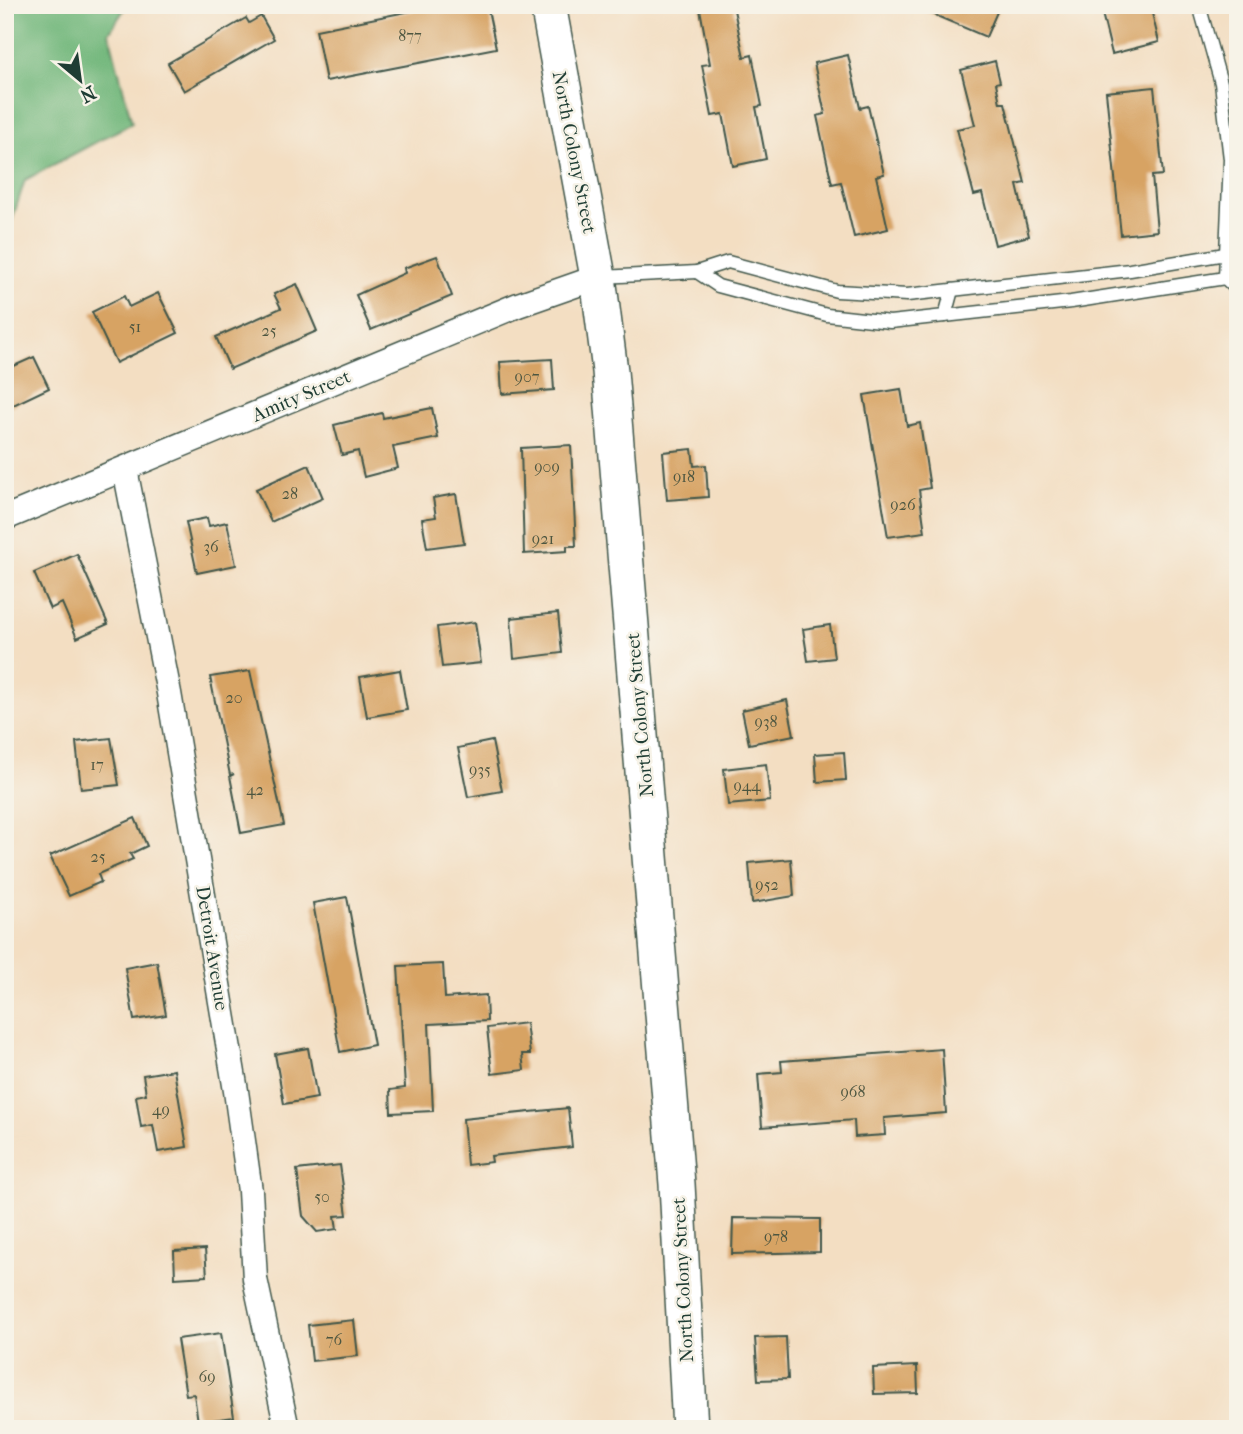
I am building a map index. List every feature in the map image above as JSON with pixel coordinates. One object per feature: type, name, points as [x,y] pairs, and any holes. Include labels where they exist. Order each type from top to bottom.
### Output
[{"type":"main road","name":"North Colony Street","points":[[548,5],[598,277],[619,466],[676,1171],[690,1429]]},
{"type":"street","name":"Amity Street","points":[[5,518],[505,310],[598,277]]},
{"type":"street","name":"Detroit Avenue","points":[[125,469],[169,693],[236,1091],[250,1191],[255,1279],[288,1429]]},
{"type":"lane","points":[[1199,5],[1221,83],[1234,168],[1225,278],[1238,291]]},
{"type":"lane","points":[[598,277],[697,272],[728,262],[837,290],[906,295],[1130,270],[1225,254]]},
{"type":"lane","points":[[697,272],[718,286],[827,314],[891,322],[1071,302],[1225,278]]},
{"type":"lane","points":[[945,316],[952,290]]},
{"type":"green space","points":[[5,5],[127,5],[109,33],[132,123],[25,180],[5,242]]},
{"type":"building","points":[[441,5],[487,5],[496,48],[326,81],[316,30]]},
{"type":"building","points":[[733,5],[744,57],[752,55],[762,106],[756,107],[766,159],[733,166],[723,114],[712,116],[702,65],[710,64],[700,9]]},
{"type":"building","points":[[911,5],[1000,5],[986,37]]},
{"type":"building","points":[[1100,5],[1150,5],[1159,42],[1112,54]]},
{"type":"building","points":[[261,16],[274,39],[184,91],[168,63],[246,18],[249,23]]},
{"type":"building","points":[[848,55],[860,108],[868,106],[884,174],[876,176],[888,229],[854,237],[841,182],[832,184],[817,116],[825,114],[814,63]]},
{"type":"building","points":[[995,61],[1000,82],[996,83],[1000,103],[1005,103],[1025,183],[1017,185],[1029,236],[995,245],[982,193],[974,195],[957,129],[975,125],[961,70]]},
{"type":"building","points":[[1154,87],[1163,175],[1152,176],[1157,231],[1121,235],[1106,92]]},
{"type":"building","points":[[437,256],[452,296],[371,330],[356,295],[405,273],[404,268]]},
{"type":"building","points":[[297,284],[317,331],[230,369],[216,337],[281,308],[274,294]]},
{"type":"building","points":[[158,293],[178,333],[116,363],[92,312],[124,296],[129,307]]},
{"type":"building","points":[[34,357],[49,388],[5,409],[5,370]]},
{"type":"building","points":[[552,359],[554,390],[502,394],[500,362]]},
{"type":"building","points":[[901,389],[907,426],[920,423],[930,488],[919,490],[925,532],[888,537],[864,395]]},
{"type":"building","points":[[432,408],[438,438],[393,447],[398,468],[364,477],[358,451],[342,455],[334,425],[382,413],[383,418]]},
{"type":"building","points":[[571,445],[576,546],[567,546],[567,551],[524,554],[521,448]]},
{"type":"building","points":[[692,449],[694,466],[706,465],[708,497],[667,500],[663,452]]},
{"type":"building","points":[[309,465],[323,498],[271,522],[256,489]]},
{"type":"building","points":[[456,494],[464,543],[427,548],[422,519],[436,517],[433,498]]},
{"type":"building","points":[[207,518],[209,526],[227,522],[236,565],[197,573],[186,522]]},
{"type":"building","points":[[77,554],[108,624],[77,638],[62,603],[50,609],[34,573]]},
{"type":"building","points":[[558,613],[562,653],[514,659],[511,618]]},
{"type":"building","points":[[475,622],[481,663],[442,667],[437,627]]},
{"type":"building","points":[[830,625],[834,658],[808,661],[803,629]]},
{"type":"building","points":[[400,670],[407,710],[367,717],[360,677]]},
{"type":"building","points":[[250,671],[284,825],[241,833],[230,776],[234,774],[230,775],[210,677]]},
{"type":"building","points":[[787,700],[794,735],[749,744],[742,710]]},
{"type":"building","points":[[111,738],[119,785],[81,789],[76,742]]},
{"type":"building","points":[[492,741],[502,791],[468,797],[458,748]]},
{"type":"building","points":[[844,752],[846,780],[817,782],[815,754]]},
{"type":"building","points":[[766,764],[770,801],[728,805],[724,769]]},
{"type":"building","points":[[135,818],[147,846],[130,854],[133,859],[98,874],[101,882],[69,896],[50,856]]},
{"type":"building","points":[[791,859],[794,896],[752,903],[749,863]]},
{"type":"building","points":[[347,897],[374,1045],[340,1052],[313,903]]},
{"type":"building","points":[[157,962],[166,1015],[134,1020],[125,968]]},
{"type":"building","points":[[443,964],[445,998],[486,995],[487,1021],[429,1024],[433,1111],[391,1113],[390,1090],[405,1088],[398,966]]},
{"type":"building","points":[[526,1023],[530,1054],[522,1054],[524,1070],[492,1074],[487,1028]]},
{"type":"building","points":[[308,1048],[317,1098],[284,1104],[275,1054]]},
{"type":"building","points":[[942,1049],[946,1113],[884,1118],[885,1135],[855,1137],[854,1120],[762,1127],[758,1074],[782,1072],[781,1061]]},
{"type":"building","points":[[174,1070],[187,1147],[158,1152],[153,1125],[141,1127],[136,1096],[146,1094],[143,1075]]},
{"type":"building","points":[[568,1108],[572,1147],[491,1156],[492,1162],[467,1165],[463,1119]]},
{"type":"building","points":[[340,1165],[347,1215],[335,1216],[337,1229],[317,1232],[303,1216],[297,1170]]},
{"type":"building","points":[[733,1218],[820,1219],[820,1252],[732,1254]]},
{"type":"building","points":[[205,1249],[207,1276],[175,1278],[174,1251]]},
{"type":"building","points":[[354,1320],[358,1356],[312,1361],[308,1325]]},
{"type":"building","points":[[221,1333],[234,1417],[198,1422],[194,1394],[186,1395],[177,1339]]},
{"type":"building","points":[[786,1337],[788,1379],[758,1380],[755,1338]]},
{"type":"building","points":[[917,1366],[918,1393],[874,1394],[873,1368]]}]
